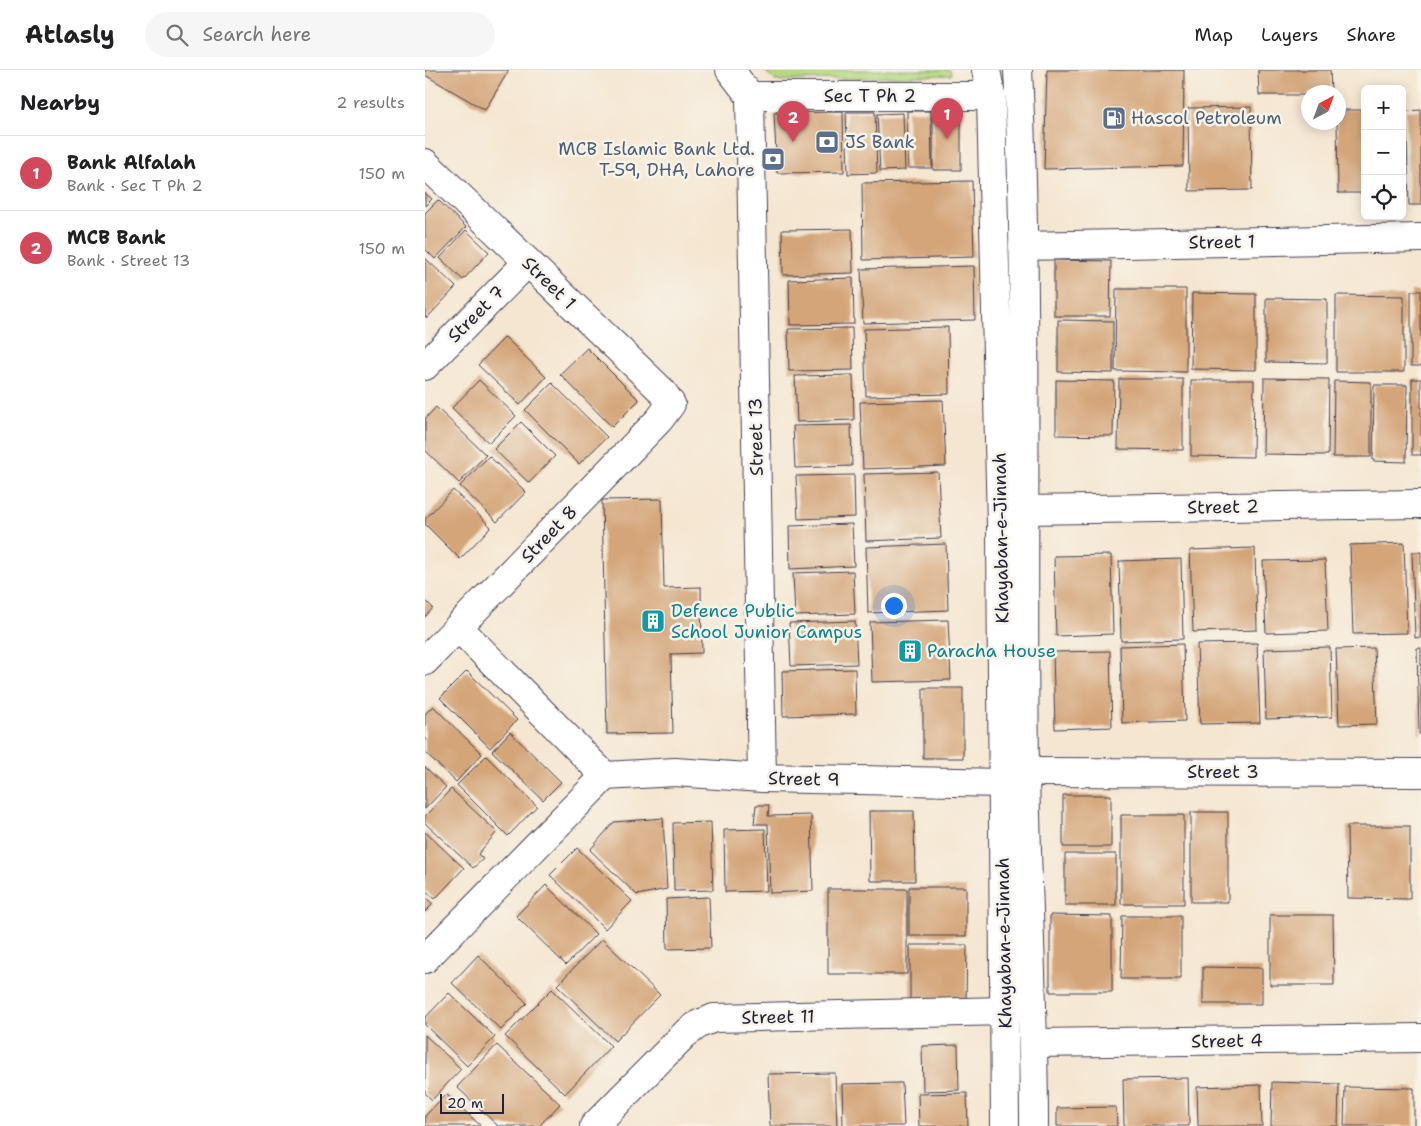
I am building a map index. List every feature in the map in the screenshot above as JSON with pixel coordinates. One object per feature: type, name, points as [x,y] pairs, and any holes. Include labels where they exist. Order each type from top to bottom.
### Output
[{"type":"street","points":[[730,70],[750,96]]},
{"type":"street","name":"Khayaban-e-Jinnah","points":[[1005,1126],[1005,1011],[1024,510],[1023,246],[1018,70]]},
{"type":"street","name":"Sec T Ph 2","points":[[750,96],[989,83]]},
{"type":"street","name":"Khayaban-e-Jinnah","points":[[989,83],[1001,526],[1014,778],[1034,1043],[1034,1126]]},
{"type":"street","name":"Street 13","points":[[750,96],[762,778]]},
{"type":"street","name":"Street 1","points":[[425,163],[662,390],[671,404]]},
{"type":"street","name":"Street 1","points":[[1023,246],[1421,238]]},
{"type":"street","name":"Street 7","points":[[425,366],[528,262]]},
{"type":"street","name":"Street 8","points":[[425,661],[659,420],[671,404]]},
{"type":"street","name":"Street 2","points":[[1024,510],[1421,504]]},
{"type":"street","points":[[425,960],[605,776],[459,628]]},
{"type":"street","name":"Street 9","points":[[605,776],[675,772],[762,778],[1014,778]]},
{"type":"street","name":"Street 3","points":[[1014,778],[1421,773]]},
{"type":"street","name":"Street 11","points":[[594,1126],[685,1034],[699,1024],[714,1018],[1005,1011]]},
{"type":"street","name":"Street 4","points":[[1034,1043],[1421,1038]]},
{"type":"green space","points":[[764,70],[950,70],[951,75],[775,81]]},
{"type":"building","points":[[425,70],[509,70],[485,110],[425,75]]},
{"type":"building","name":"Hascol Petroleum","points":[[1047,70],[1184,70],[1183,166],[1044,169]]},
{"type":"building","points":[[1258,70],[1330,70],[1331,85],[1301,85],[1301,95],[1259,95]]},
{"type":"building","points":[[933,107],[961,108],[961,170],[933,170]]},
{"type":"building","points":[[1251,107],[1252,190],[1189,191],[1188,108]]},
{"type":"building","points":[[1346,110],[1361,110],[1361,193],[1338,193],[1337,130],[1346,130]]},
{"type":"building","points":[[1421,110],[1421,205],[1409,205],[1406,111]]},
{"type":"building","points":[[907,111],[931,111],[932,168],[908,168]]},
{"type":"building","points":[[843,112],[844,172],[777,173],[774,113]]},
{"type":"building","points":[[846,112],[875,112],[877,173],[848,174]]},
{"type":"building","points":[[903,113],[905,170],[880,171],[877,114]]},
{"type":"building","points":[[972,181],[974,257],[863,260],[862,183]]},
{"type":"building","points":[[425,193],[432,199],[425,206]]},
{"type":"building","points":[[438,200],[466,227],[435,259],[425,249],[425,213]]},
{"type":"building","points":[[852,229],[853,273],[783,275],[782,230]]},
{"type":"building","points":[[466,230],[489,252],[463,280],[440,258]]},
{"type":"building","points":[[425,258],[456,287],[427,318],[425,316]]},
{"type":"building","points":[[1054,260],[1111,261],[1110,316],[1054,316]]},
{"type":"building","points":[[974,266],[975,320],[863,323],[861,269]]},
{"type":"building","points":[[853,278],[854,324],[790,325],[789,280]]},
{"type":"building","points":[[1116,289],[1186,289],[1186,372],[1115,371]]},
{"type":"building","points":[[1411,291],[1421,291],[1421,366],[1411,366]]},
{"type":"building","points":[[1192,293],[1256,294],[1256,370],[1191,369]]},
{"type":"building","points":[[1336,295],[1404,296],[1404,372],[1336,372]]},
{"type":"building","points":[[1266,298],[1327,299],[1327,363],[1266,362]]},
{"type":"building","points":[[1058,320],[1113,321],[1113,373],[1058,372]]},
{"type":"building","points":[[948,327],[949,394],[866,396],[864,329]]},
{"type":"building","points":[[852,328],[853,370],[789,371],[788,329]]},
{"type":"building","points":[[505,337],[546,377],[520,405],[478,365]]},
{"type":"building","points":[[587,348],[639,400],[612,427],[560,374]]},
{"type":"building","points":[[853,375],[854,420],[797,422],[795,376]]},
{"type":"building","points":[[1264,378],[1329,379],[1328,455],[1263,454]]},
{"type":"building","points":[[1119,379],[1183,379],[1183,450],[1118,449]]},
{"type":"building","points":[[1412,379],[1421,379],[1421,455],[1412,455]]},
{"type":"building","points":[[479,380],[516,416],[489,443],[452,408]]},
{"type":"building","points":[[1056,380],[1114,381],[1113,436],[1056,435]]},
{"type":"building","points":[[1191,380],[1254,380],[1253,457],[1191,456]]},
{"type":"building","points":[[1334,381],[1371,382],[1371,457],[1333,457]]},
{"type":"building","points":[[552,383],[607,437],[579,464],[525,410]]},
{"type":"building","points":[[1374,385],[1407,385],[1406,462],[1373,461]]},
{"type":"building","points":[[943,400],[946,466],[863,469],[860,402]]},
{"type":"building","points":[[436,407],[486,455],[459,483],[425,450],[425,419]]},
{"type":"building","points":[[521,422],[555,456],[529,483],[494,449]]},
{"type":"building","points":[[851,425],[852,466],[795,468],[793,426]]},
{"type":"building","points":[[489,456],[526,492],[497,522],[460,486]]},
{"type":"building","points":[[938,472],[941,538],[866,541],[864,474]]},
{"type":"building","points":[[854,475],[855,517],[798,519],[796,476]]},
{"type":"building","points":[[453,490],[491,527],[460,559],[425,524],[425,519]]},
{"type":"building","name":"Defence Public School Junior Campus","points":[[662,499],[664,588],[701,587],[702,653],[671,654],[673,733],[607,734],[602,500]]},
{"type":"building","points":[[852,524],[854,566],[790,569],[789,526]]},
{"type":"building","points":[[1404,543],[1407,633],[1353,634],[1350,545]]},
{"type":"building","points":[[946,544],[948,610],[868,613],[866,547]]},
{"type":"building","points":[[1255,548],[1257,630],[1193,632],[1190,550]]},
{"type":"building","points":[[1412,552],[1421,552],[1421,637],[1415,638]]},
{"type":"building","points":[[1111,555],[1113,634],[1056,636],[1054,556]]},
{"type":"building","points":[[1181,559],[1183,639],[1121,641],[1119,561]]},
{"type":"building","points":[[1325,560],[1328,631],[1266,633],[1263,561]]},
{"type":"building","points":[[853,571],[855,614],[795,616],[793,573]]},
{"type":"building","points":[[425,600],[433,608],[425,617]]},
{"type":"building","name":"Paracha House","points":[[948,620],[951,680],[872,682],[870,622]]},
{"type":"building","points":[[855,621],[857,664],[791,666],[789,623]]},
{"type":"building","points":[[1257,643],[1260,723],[1200,724],[1197,644]]},
{"type":"building","points":[[1183,644],[1185,721],[1122,723],[1120,646]]},
{"type":"building","points":[[1330,647],[1332,717],[1266,719],[1264,649]]},
{"type":"building","points":[[1374,648],[1377,724],[1339,725],[1336,649]]},
{"type":"building","points":[[1417,648],[1421,648],[1421,734],[1419,734]]},
{"type":"building","points":[[1110,651],[1112,727],[1055,729],[1053,652]]},
{"type":"building","points":[[855,669],[856,714],[783,716],[782,671]]},
{"type":"building","points":[[467,671],[517,720],[490,748],[440,698]]},
{"type":"building","points":[[923,688],[963,688],[963,758],[923,758]]},
{"type":"building","points":[[433,706],[482,754],[456,782],[425,752],[425,714]]},
{"type":"building","points":[[510,732],[561,782],[543,800],[492,751]]},
{"type":"building","points":[[486,756],[537,806],[508,836],[457,785]]},
{"type":"building","points":[[425,767],[446,787],[425,809]]},
{"type":"building","points":[[451,789],[497,832],[478,854],[483,859],[473,868],[425,823],[425,816]]},
{"type":"building","points":[[1063,795],[1111,795],[1111,847],[1063,847]]},
{"type":"building","points":[[756,805],[769,805],[768,816],[811,815],[813,891],[770,893],[768,824],[754,824]]},
{"type":"building","points":[[869,811],[914,811],[915,881],[870,881]]},
{"type":"building","points":[[1191,812],[1228,812],[1228,902],[1191,902]]},
{"type":"building","points":[[1121,815],[1184,815],[1184,904],[1121,904]]},
{"type":"building","points":[[663,818],[667,889],[637,895],[590,850],[614,822]]},
{"type":"building","points":[[711,822],[713,890],[674,891],[673,823]]},
{"type":"building","points":[[1347,826],[1410,826],[1410,899],[1348,898]]},
{"type":"building","points":[[765,829],[767,891],[725,892],[724,830]]},
{"type":"building","points":[[425,832],[464,868],[435,899],[425,890]]},
{"type":"building","points":[[577,848],[632,901],[605,929],[550,875]]},
{"type":"building","points":[[1065,854],[1116,854],[1116,905],[1065,905]]},
{"type":"building","points":[[546,885],[596,934],[566,965],[516,916]]},
{"type":"building","points":[[909,887],[966,887],[966,936],[909,936]]},
{"type":"building","points":[[828,889],[907,889],[907,974],[828,974]]},
{"type":"building","points":[[425,897],[433,904],[425,912]]},
{"type":"building","points":[[709,897],[711,948],[667,949],[666,899]]},
{"type":"building","points":[[1050,915],[1112,916],[1112,992],[1050,992]]},
{"type":"building","points":[[1270,915],[1333,915],[1334,985],[1270,985]]},
{"type":"building","points":[[1122,916],[1181,916],[1181,979],[1121,979]]},
{"type":"building","points":[[602,939],[660,995],[615,1041],[557,985]]},
{"type":"building","points":[[910,945],[967,945],[966,1002],[910,1002]]},
{"type":"building","points":[[478,955],[527,1003],[501,1030],[452,983]]},
{"type":"building","points":[[1203,967],[1262,968],[1262,1004],[1203,1004]]},
{"type":"building","points":[[552,989],[611,1046],[565,1094],[505,1036]]},
{"type":"building","points":[[449,993],[495,1037],[467,1066],[425,1025],[425,1018]]},
{"type":"building","points":[[425,1035],[461,1069],[432,1100],[425,1093]]},
{"type":"building","points":[[497,1045],[560,1104],[539,1126],[498,1126],[457,1087]]},
{"type":"building","points":[[958,1045],[959,1090],[923,1091],[922,1046]]},
{"type":"building","points":[[835,1073],[837,1126],[770,1126],[768,1074]]},
{"type":"building","points":[[1188,1078],[1189,1126],[1124,1126],[1123,1079]]},
{"type":"building","points":[[1272,1082],[1339,1084],[1338,1126],[1271,1126]]},
{"type":"building","points":[[902,1083],[904,1126],[843,1126],[842,1084]]},
{"type":"building","points":[[1261,1085],[1262,1126],[1198,1126],[1197,1087]]},
{"type":"building","points":[[1345,1087],[1414,1088],[1414,1126],[1344,1126]]},
{"type":"building","points":[[967,1093],[968,1126],[919,1126],[918,1094]]},
{"type":"building","points":[[446,1094],[481,1126],[425,1126],[425,1116]]},
{"type":"building","points":[[1116,1107],[1117,1126],[1057,1126],[1057,1108]]},
{"type":"place","name":"Hascol Petroleum","points":[[1114,118]]},
{"type":"place","name":"Bank Alfalah","points":[[947,139]]},
{"type":"place","name":"MCB Bank","points":[[793,142]]},
{"type":"place","name":"JS Bank","points":[[827,142]]},
{"type":"place","name":"MCB Islamic Bank Ltd. T-59, DHA, Lahore","points":[[773,159]]},
{"type":"place","name":"Defence Public School Junior Campus","points":[[653,621]]},
{"type":"place","name":"Paracha House","points":[[910,651]]}]
